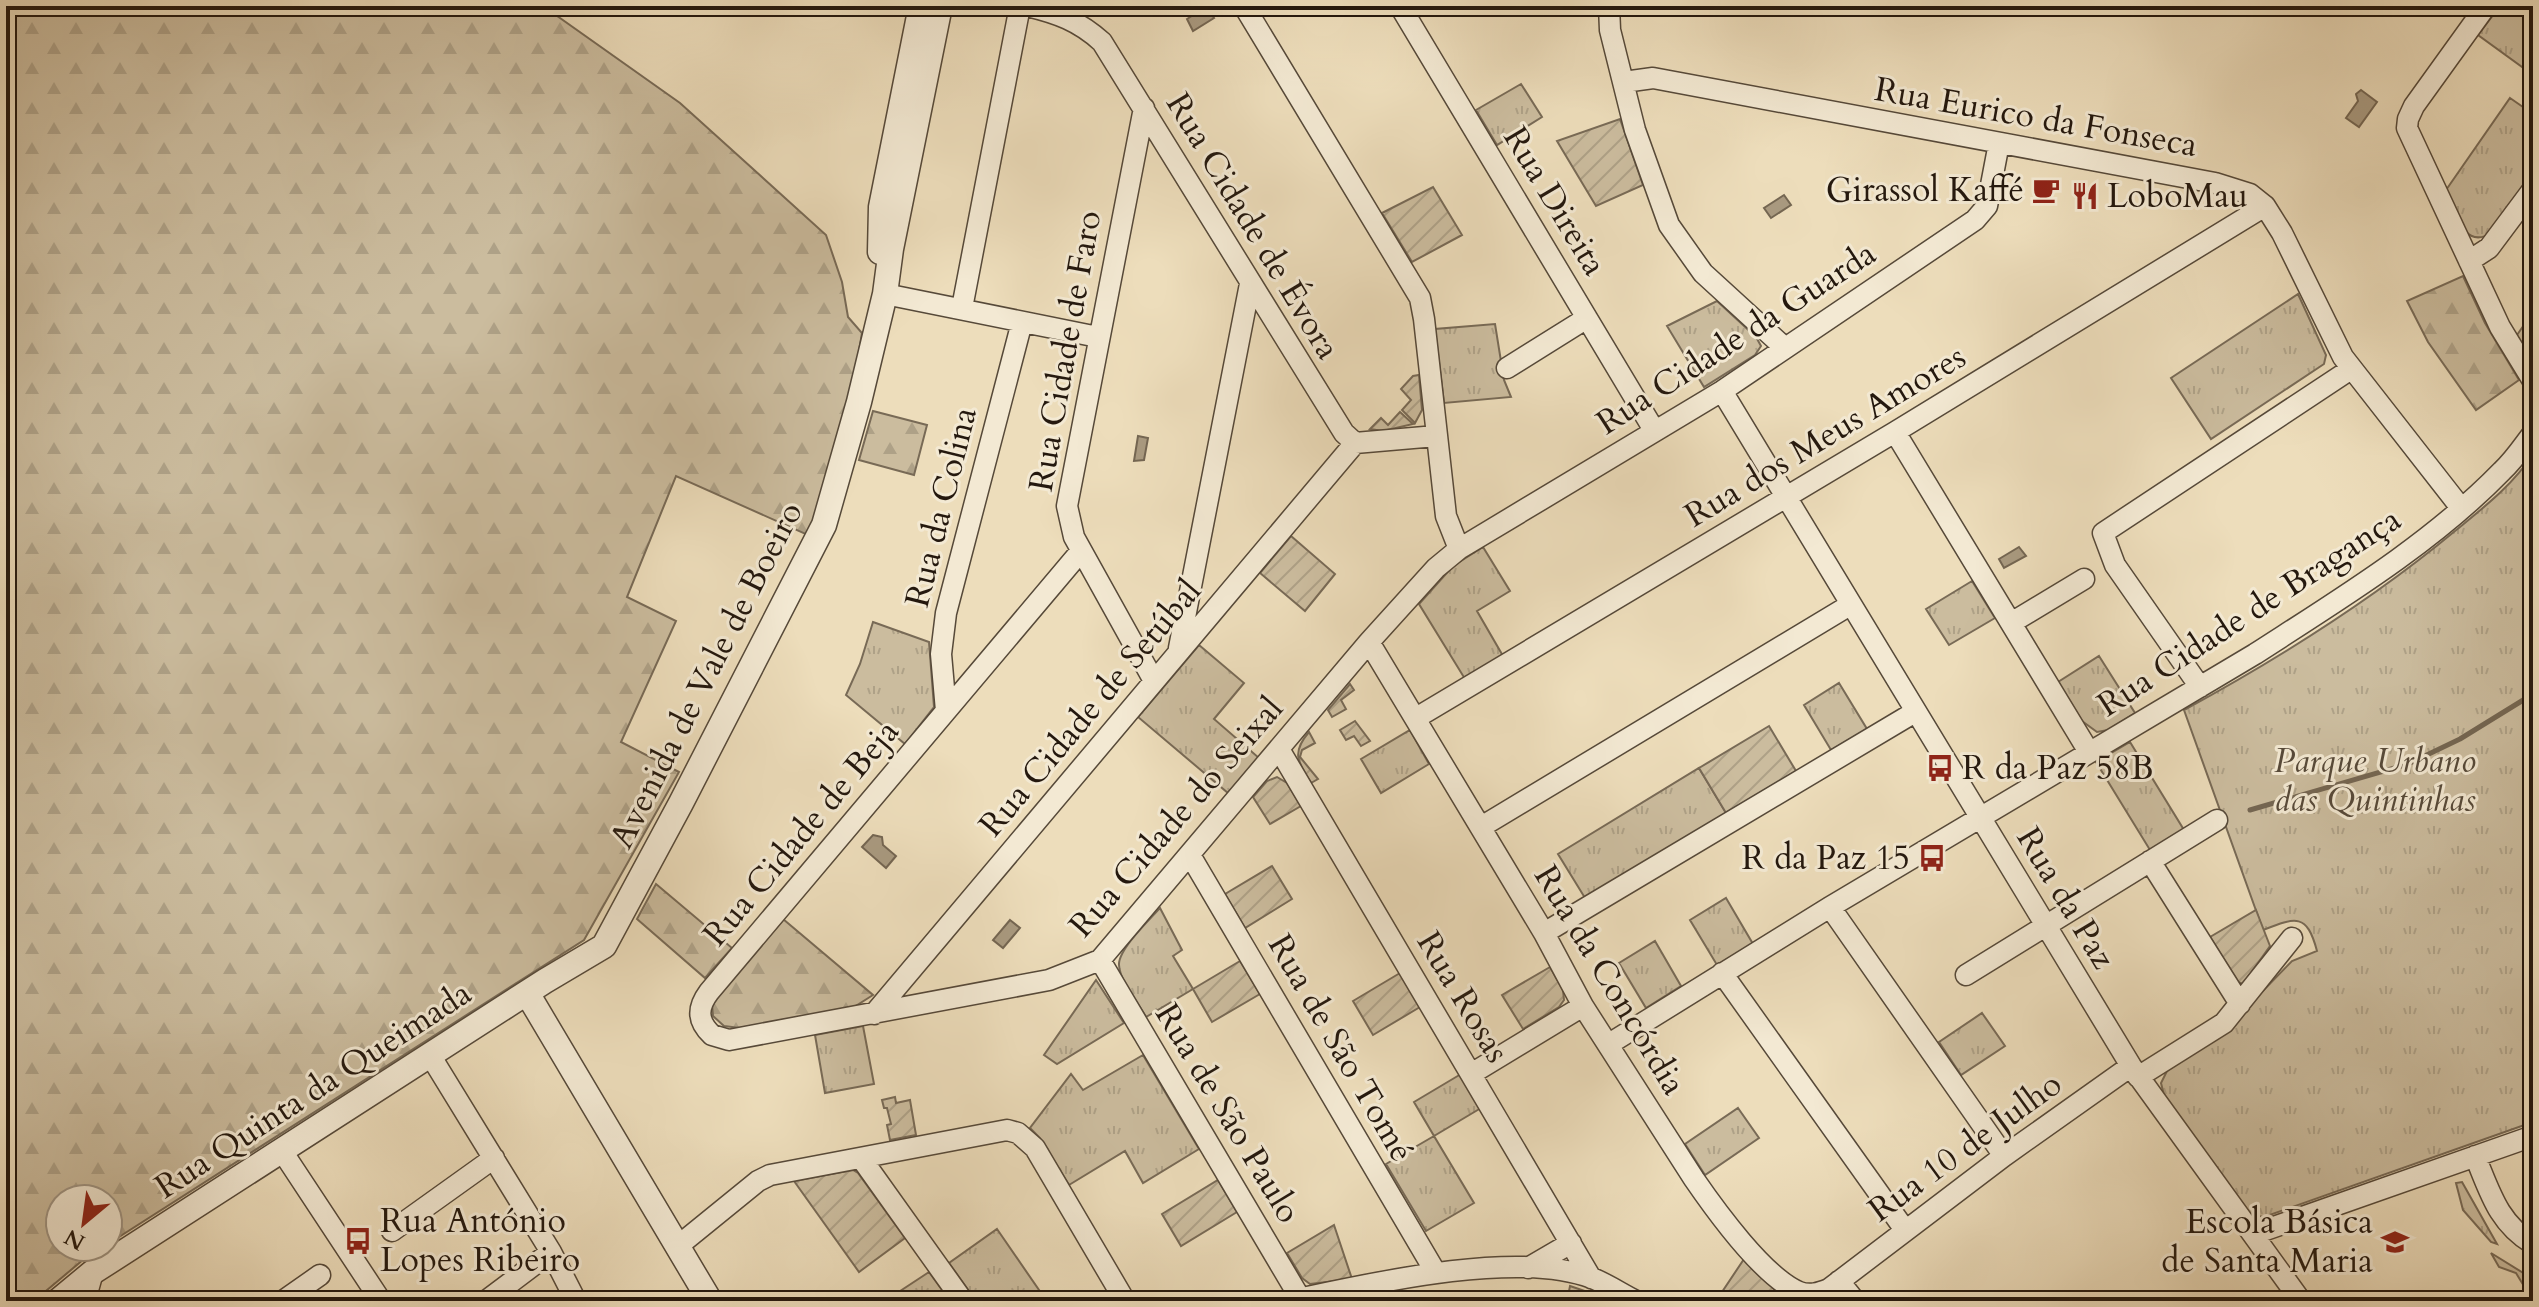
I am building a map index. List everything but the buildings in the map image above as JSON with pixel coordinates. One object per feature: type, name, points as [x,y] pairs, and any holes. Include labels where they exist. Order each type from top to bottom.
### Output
[{"type":"street","name":"Avenida de Vale de Boeiro","points":[[885,294],[880,254],[881,207],[921,6]]},
{"type":"street","name":"Avenida de Vale de Boeiro","points":[[527,993],[604,946],[819,535],[859,402],[885,294],[891,249],[940,6]]},
{"type":"street","points":[[962,308],[1020,6]]},
{"type":"street","name":"Rua Cidade de Évora","points":[[1027,6],[1064,16],[1091,32],[1110,53],[1335,420],[1355,443]]},
{"type":"street","points":[[1244,6],[1420,298],[1446,516],[1459,549]]},
{"type":"street","name":"Rua Direita","points":[[1400,6],[1654,430]]},
{"type":"street","points":[[1609,6],[1610,30],[1635,130],[1669,225],[1703,273],[1785,348]]},
{"type":"street","points":[[2486,6],[2410,112],[2407,128],[2500,327],[2533,381]]},
{"type":"street","name":"Rua Eurico da Fonseca","points":[[1624,82],[1653,78],[2215,183],[2250,194],[2265,206]]},
{"type":"street","name":"Rua Cidade de Faro","points":[[1144,108],[1068,491],[1069,522],[1081,551],[1154,681]]},
{"type":"street","name":"Rua Cidade da Guarda","points":[[1459,549],[1722,391],[1980,216],[1989,199],[1999,143]]},
{"type":"street","points":[[2469,261],[2489,248],[2533,189]]},
{"type":"street","points":[[2265,206],[2282,233],[2333,339],[2351,369],[2461,508]]},
{"type":"street","name":"Rua dos Meus Amores","points":[[1416,718],[1895,432],[2265,206]]},
{"type":"street","points":[[1178,652],[1250,284]]},
{"type":"street","points":[[885,294],[1098,337]]},
{"type":"street","points":[[1507,368],[1587,318]]},
{"type":"street","name":"Rua da Colina","points":[[946,711],[941,654],[946,613],[1022,322]]},
{"type":"street","points":[[2200,687],[2115,565],[2103,533],[2351,369]]},
{"type":"street","name":"Rua da Paz","points":[[1722,391],[2134,1072],[2301,1301]]},
{"type":"street","points":[[1895,432],[2089,752]]},
{"type":"street","name":"Rua Cidade de Bragança","points":[[1609,1044],[1830,907],[2268,646],[2421,542],[2503,471],[2533,433]]},
{"type":"street","points":[[1355,443],[1436,436]]},
{"type":"street","name":"Rua Cidade de Setúbal","points":[[874,1014],[1355,443]]},
{"type":"street","name":"Rua Cidade do Seixal","points":[[874,1014],[1049,980],[1100,960],[1369,642],[1436,568],[1459,549]]},
{"type":"street","name":"Rua Cidade de Beja","points":[[874,1014],[721,1040],[705,1029],[700,1008],[709,992],[1081,551]]},
{"type":"street","points":[[2011,623],[2084,579]]},
{"type":"street","points":[[1481,827],[1850,605]]},
{"type":"street","name":"Rua da Concórdia","points":[[1369,642],[1544,933],[1583,1006],[1712,1205],[1762,1262],[1787,1284],[1809,1294],[1820,1293],[1839,1281]]},
{"type":"street","points":[[1544,933],[1915,712]]},
{"type":"street","name":"Rua Rosas","points":[[1279,749],[1591,1278]]},
{"type":"street","points":[[1966,975],[2217,820]]},
{"type":"street","name":"Rua de São Tomé","points":[[1190,855],[1436,1273]]},
{"type":"street","points":[[2150,861],[2240,1004]]},
{"type":"street","points":[[1830,907],[2004,1156]]},
{"type":"street","name":"Rua 10 de Julho","points":[[1839,1281],[2004,1156],[2134,1072],[2224,1023],[2292,938]]},
{"type":"street","name":"Rua de São Paulo","points":[[1100,960],[1294,1300]]},
{"type":"street","points":[[1722,973],[1905,1230]]},
{"type":"street","points":[[527,993],[710,1301]]},
{"type":"street","name":"Rua Quinta da Queimada","points":[[58,1301],[93,1272],[527,993]]},
{"type":"street","points":[[1471,1074],[1583,1006]]},
{"type":"street","points":[[430,1055],[551,1252],[576,1301]]},
{"type":"street","points":[[678,1246],[758,1181],[770,1175],[997,1131],[1018,1133],[1035,1148],[1125,1301]]},
{"type":"street","points":[[2254,1234],[2533,1136]]},
{"type":"street","points":[[282,1151],[381,1301]]},
{"type":"street","points":[[2475,1156],[2501,1217],[2533,1244]]},
{"type":"street","points":[[392,1231],[494,1158]]},
{"type":"street","points":[[861,1158],[963,1301]]},
{"type":"street","points":[[1528,1268],[1571,1243]]},
{"type":"street","points":[[486,1301],[551,1252]]},
{"type":"street","points":[[1294,1300],[1436,1273],[1528,1268],[1591,1278],[1636,1301]]},
{"type":"street","points":[[85,1301],[93,1272]]},
{"type":"street","points":[[283,1301],[320,1275]]},
{"type":"street","points":[[1839,1281],[1855,1301]]},
{"type":"green space","points":[[6,6],[543,6],[680,103],[826,235],[842,282],[848,317],[862,333],[849,411],[810,536],[676,476],[627,597],[676,621],[621,742],[679,772],[584,940],[124,1234],[124,1183],[44,1183],[44,1263],[79,1263],[34,1301],[6,1301]]},
{"type":"green space","points":[[2500,6],[2533,6],[2533,29],[2527,37],[2533,44],[2533,65],[2529,72],[2478,35]]},
{"type":"green space","points":[[1521,84],[1542,117],[1497,145],[1476,110]]},
{"type":"green space","points":[[2510,98],[2533,114],[2533,176],[2491,233],[2473,237],[2461,226],[2446,190]]},
{"type":"green space","points":[[1620,119],[1643,185],[1596,206],[1557,141]]},
{"type":"green space","points":[[1433,187],[1462,235],[1412,262],[1382,213]]},
{"type":"green space","points":[[2463,276],[2485,323],[2519,380],[2476,410],[2428,342],[2407,301]]},
{"type":"green space","points":[[2298,294],[2326,355],[2324,364],[2211,439],[2171,378]]},
{"type":"green space","points":[[1717,301],[1756,337],[1761,346],[1755,355],[1704,387],[1667,326]]},
{"type":"green space","points":[[2533,312],[2533,367],[2517,335]]},
{"type":"green space","points":[[1495,324],[1504,380],[1511,397],[1444,403],[1435,329]]},
{"type":"green space","points":[[1419,375],[1422,410],[1415,423],[1402,410],[1411,400],[1401,389],[1413,376]]},
{"type":"green space","points":[[873,411],[927,425],[914,475],[859,460]]},
{"type":"green space","points":[[1400,412],[1413,424],[1383,431],[1370,429],[1381,418],[1388,425]]},
{"type":"green space","name":"Parque Urbano das Quintinhas","points":[[2533,454],[2533,1122],[2264,1217],[2250,1215],[2164,1095],[2161,1083],[2167,1071],[2223,1032],[2292,961],[2317,951],[2309,930],[2299,921],[2284,922],[2263,930],[2184,710],[2289,649],[2391,581],[2487,505]]},
{"type":"green space","points":[[1291,536],[1335,574],[1305,611],[1260,573]]},
{"type":"green space","points":[[1483,547],[1510,591],[1477,611],[1503,656],[1465,679],[1419,604],[1453,566]]},
{"type":"green space","points":[[1972,581],[1995,618],[1949,645],[1926,609]]},
{"type":"green space","points":[[873,622],[929,642],[934,707],[905,744],[846,695]]},
{"type":"green space","points":[[1199,645],[1244,683],[1214,719],[1259,758],[1228,793],[1138,717]]},
{"type":"green space","points":[[2099,656],[2135,713],[2108,730],[2097,732],[2082,721],[2058,682]]},
{"type":"green space","points":[[1839,683],[1867,729],[1831,750],[1804,705]]},
{"type":"green space","points":[[1350,684],[1354,690],[1341,700],[1346,709],[1332,717],[1328,710]]},
{"type":"green space","points":[[1355,721],[1370,741],[1361,746],[1354,736],[1346,740],[1340,730]]},
{"type":"green space","points":[[1769,726],[1796,771],[1726,813],[1699,768]]},
{"type":"green space","points":[[1410,730],[1429,764],[1381,793],[1361,759]]},
{"type":"green space","points":[[1309,732],[1315,743],[1302,750],[1300,757],[1318,779],[1311,783],[1298,758],[1300,746]]},
{"type":"green space","points":[[2130,742],[2184,830],[2150,850],[2096,762]]},
{"type":"green space","points":[[1699,768],[1726,813],[1585,898],[1558,854]]},
{"type":"green space","points":[[1277,777],[1287,783],[1301,806],[1270,824],[1253,797],[1267,781]]},
{"type":"green space","points":[[1272,866],[1292,899],[1245,928],[1225,894]]},
{"type":"green space","points":[[656,884],[732,948],[705,978],[637,919]]},
{"type":"green space","points":[[1726,898],[1753,944],[1717,965],[1690,920]]},
{"type":"green space","points":[[1160,908],[1182,950],[1173,956],[1193,989],[1146,1017],[1126,985],[1119,965],[1123,951]]},
{"type":"green space","points":[[2256,910],[2270,946],[2243,984],[2238,982],[2210,937]]},
{"type":"green space","points":[[783,919],[873,995],[854,1007],[740,1028],[724,1026],[713,1016],[712,1004]]},
{"type":"green space","points":[[1655,941],[1681,986],[1646,1008],[1619,963]]},
{"type":"green space","points":[[1240,961],[1260,994],[1212,1022],[1193,989]]},
{"type":"green space","points":[[1550,967],[1563,990],[1564,1000],[1559,1007],[1523,1029],[1502,995]]},
{"type":"green space","points":[[1400,973],[1420,1007],[1373,1035],[1353,1001]]},
{"type":"green space","points":[[1096,980],[1124,1023],[1057,1064],[1044,1055]]},
{"type":"green space","points":[[1982,1013],[2005,1046],[1961,1075],[1939,1042]]},
{"type":"green space","points":[[863,1026],[874,1084],[825,1093],[815,1035]]},
{"type":"green space","points":[[1143,1055],[1199,1149],[1143,1183],[1125,1151],[1069,1185],[1040,1138],[1030,1128],[1071,1074],[1083,1090]]},
{"type":"green space","points":[[1461,1074],[1481,1108],[1434,1136],[1414,1102]]},
{"type":"green space","points":[[895,1097],[896,1103],[910,1100],[916,1135],[890,1140],[887,1125],[891,1124],[882,1100]]},
{"type":"green space","points":[[1738,1108],[1759,1138],[1705,1175],[1685,1144]]},
{"type":"green space","points":[[1434,1136],[1474,1203],[1426,1231],[1386,1164]]},
{"type":"green space","points":[[853,1170],[905,1238],[859,1272],[794,1181]]},
{"type":"green space","points":[[1218,1180],[1237,1212],[1181,1246],[1162,1214]]},
{"type":"green space","points":[[2462,1182],[2497,1244],[2491,1242],[2463,1210],[2456,1183]]},
{"type":"green space","points":[[1334,1225],[1352,1279],[1310,1284],[1302,1278],[1287,1253]]},
{"type":"green space","points":[[997,1229],[1039,1290],[1021,1301],[976,1301],[949,1263]]},
{"type":"green space","points":[[2491,1253],[2533,1279],[2533,1301],[2526,1301],[2530,1296],[2516,1273],[2499,1267]]},
{"type":"green space","points":[[1744,1259],[1775,1290],[1766,1301],[1716,1301]]},
{"type":"green space","points":[[929,1272],[950,1301],[885,1301]]},
{"type":"green space","points":[[1570,1286],[1614,1301],[1567,1301]]},
{"type":"shaded area","points":[[1206,7],[1214,18],[1193,31],[1187,19]]},
{"type":"shaded area","points":[[2361,90],[2377,102],[2359,127],[2346,118],[2358,101],[2356,94]]},
{"type":"shaded area","points":[[1784,195],[1791,205],[1771,218],[1764,208]]},
{"type":"shaded area","points":[[1138,436],[1148,438],[1144,460],[1134,461]]},
{"type":"shaded area","points":[[2019,547],[2026,556],[2004,568],[1999,559]]},
{"type":"shaded area","points":[[873,835],[882,837],[883,845],[896,856],[886,868],[862,847]]},
{"type":"shaded area","points":[[1010,920],[1020,928],[1003,948],[993,940]]},
{"type":"waterway","points":[[2250,810],[2408,764],[2460,739],[2533,694]]},
{"type":"place","name":"Girassol Kaffé","points":[[2046,190]]},
{"type":"place","name":"LoboMau","points":[[2085,196]]},
{"type":"place","name":"R da Paz 58B","points":[[1940,768]]},
{"type":"place","name":"R da Paz 15","points":[[1932,858]]},
{"type":"place","name":"Rua António Lopes Ribeiro","points":[[358,1241]]},
{"type":"place","name":"Escola Básica de Santa Maria","points":[[2395,1242]]}]
